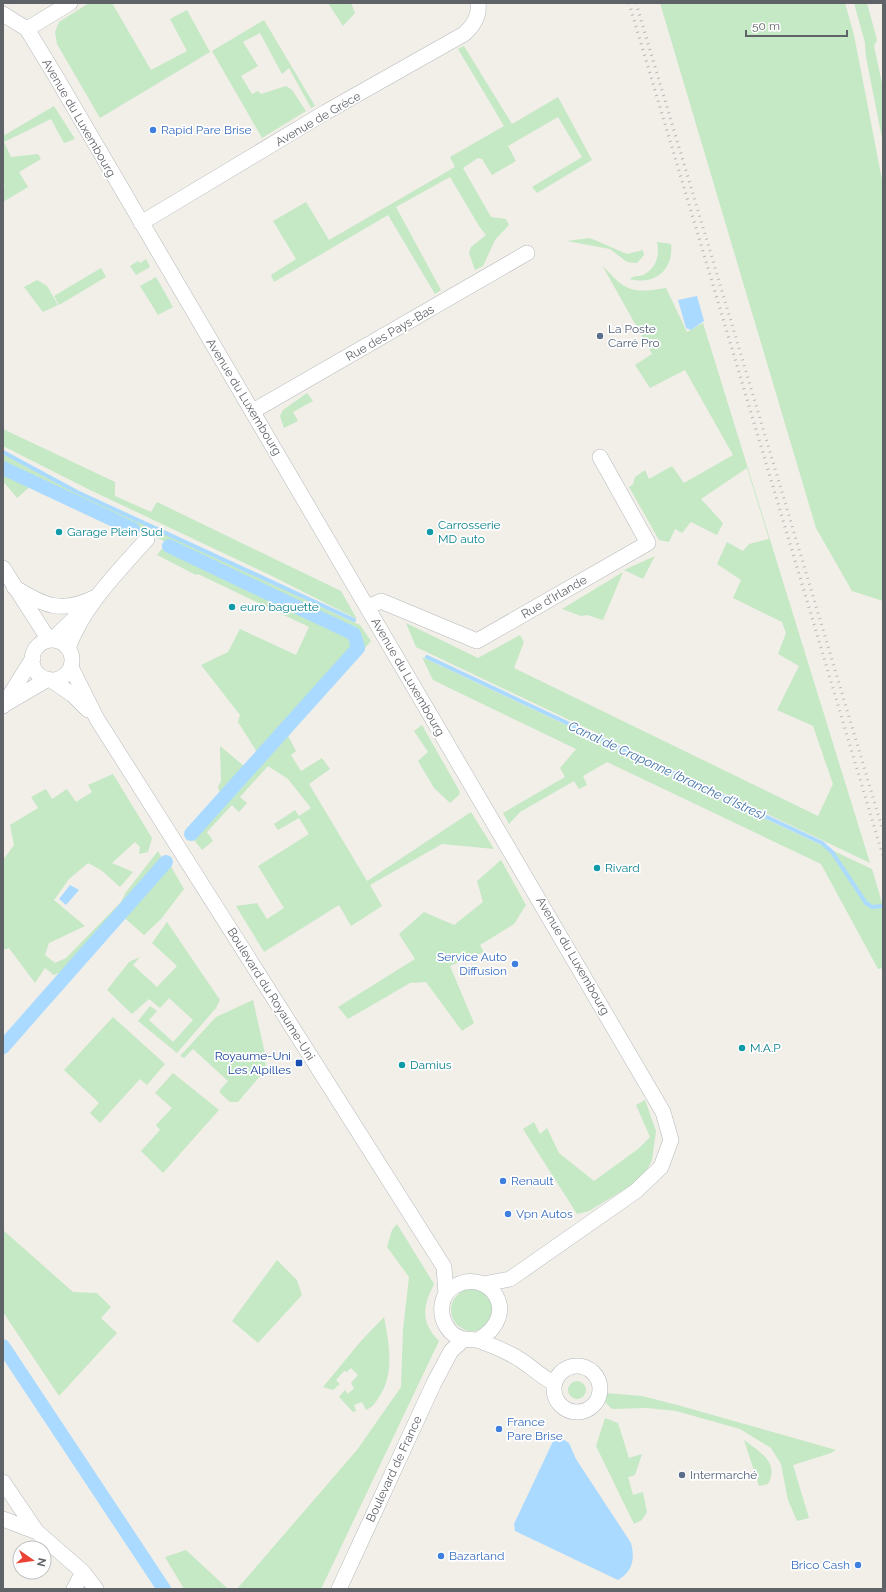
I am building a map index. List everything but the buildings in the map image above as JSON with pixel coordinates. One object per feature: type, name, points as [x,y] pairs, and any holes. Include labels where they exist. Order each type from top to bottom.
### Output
[{"type":"street","points":[[3,14],[27,29],[70,3]]},
{"type":"street","name":"Avenue de Grèce","points":[[141,223],[326,112],[464,34],[474,22],[478,14],[478,3]]},
{"type":"street","name":"Avenue du Luxembourg","points":[[27,29],[664,1112],[671,1140],[661,1167],[636,1191],[510,1279],[483,1284]]},
{"type":"street","name":"Rue des Pays-Bas","points":[[253,411],[527,253]]},
{"type":"street","name":"Rue d'Irlande","points":[[368,607],[381,601],[477,641],[648,543],[600,457]]},
{"type":"street","points":[[4,705],[41,643],[50,640],[96,597],[147,539]]},
{"type":"street","points":[[3,568],[32,615],[50,640],[58,641],[68,648],[72,660],[71,667],[63,676],[50,679],[4,705]]},
{"type":"street","points":[[14,587],[36,601],[55,607],[81,605],[96,597]]},
{"type":"street","points":[[68,648],[81,621],[96,597]]},
{"type":"street","points":[[32,615],[33,655],[35,669],[43,677],[50,679]]},
{"type":"street","name":"Boulevard du Royaume-Uni","points":[[71,667],[97,719],[445,1270],[446,1294]]},
{"type":"street","name":"Boulevard du Royaume-Uni","points":[[50,679],[73,695],[97,719]]},
{"type":"street","points":[[445,1270],[468,1281],[483,1284],[490,1288],[499,1302],[499,1315],[494,1328],[471,1340]]},
{"type":"street","name":"Avenue du Luxembourg","points":[[499,1302],[510,1279]]},
{"type":"street","points":[[451,1351],[448,1330],[443,1320],[441,1311],[446,1294],[453,1286],[468,1281]]},
{"type":"street","points":[[494,1328],[516,1357]]},
{"type":"street","points":[[448,1330],[458,1337],[471,1340],[516,1357],[543,1377],[554,1383]]},
{"type":"street","name":"Boulevard de France","points":[[339,1589],[434,1383],[451,1351],[471,1340]]},
{"type":"street","points":[[3,1482],[37,1532],[83,1572],[96,1589]]},
{"type":"street","points":[[3,1519],[37,1532]]},
{"type":"street","points":[[74,1589],[83,1572]]},
{"type":"green space","points":[[89,3],[112,3],[151,70],[187,51],[170,19],[187,10],[210,52],[100,118],[57,44],[55,32],[59,22]]},
{"type":"green space","points":[[328,3],[351,3],[355,13],[343,26]]},
{"type":"green space","points":[[660,3],[845,3],[854,35],[883,185],[883,601],[852,591],[816,528]]},
{"type":"green space","points":[[854,3],[867,3],[877,40],[874,46],[883,88],[883,143],[866,57],[865,43]]},
{"type":"green space","points":[[264,20],[315,106],[311,108],[289,68],[282,74],[260,33],[243,42],[258,66],[241,76],[252,94],[258,91],[261,94],[286,86],[292,90],[306,111],[262,138],[212,51]]},
{"type":"green space","points":[[464,46],[512,124],[558,97],[592,160],[537,193],[532,187],[582,157],[558,117],[508,146],[516,161],[492,175],[482,159],[478,158],[463,168],[491,217],[506,219],[509,225],[495,240],[483,266],[475,270],[469,253],[471,247],[486,235],[479,226],[450,177],[396,207],[441,290],[435,294],[388,215],[274,282],[271,275],[296,259],[273,221],[306,202],[329,240],[455,167],[450,157],[504,126],[458,49]]},
{"type":"green space","points":[[54,106],[75,139],[64,143],[51,119],[4,142],[11,157],[38,154],[41,159],[19,172],[28,187],[3,202],[3,187],[5,186],[3,182],[3,136]]},
{"type":"green space","points":[[590,238],[627,254],[643,250],[644,255],[637,263],[627,262],[610,249],[567,241]]},
{"type":"green space","points":[[657,242],[671,244],[671,253],[666,268],[655,278],[639,281],[630,279],[643,275],[654,265],[658,252]]},
{"type":"green space","points":[[146,259],[150,267],[136,275],[130,266],[138,261],[140,263]]},
{"type":"green space","points":[[602,265],[623,285],[630,288],[645,291],[666,288],[687,332],[703,323],[870,863],[416,647],[406,623],[478,658],[520,635],[524,642],[514,668],[818,816],[833,784],[813,726],[777,710],[799,666],[778,654],[786,633],[782,622],[733,598],[741,580],[717,564],[727,542],[743,551],[749,544],[769,539],[747,468],[701,499],[723,523],[717,535],[691,522],[682,533],[675,529],[669,542],[659,540],[629,487],[633,484],[635,477],[645,470],[649,479],[672,466],[684,483],[733,455],[685,370],[650,388],[635,365],[652,354]]},
{"type":"green space","points":[[101,268],[106,277],[59,305],[54,296]]},
{"type":"green space","points":[[156,277],[173,307],[158,315],[140,286]]},
{"type":"green space","points":[[37,280],[47,286],[58,305],[43,312],[24,287]]},
{"type":"green space","points":[[307,393],[313,401],[293,412],[298,421],[284,428],[280,416],[283,410]]},
{"type":"green space","points":[[3,429],[115,482],[115,496],[151,512],[157,502],[341,591],[357,619],[270,575],[90,490],[3,446]]},
{"type":"green space","points":[[3,454],[79,494],[360,625],[371,641],[288,736],[296,751],[291,755],[301,771],[322,758],[330,769],[309,784],[367,881],[471,812],[494,849],[442,844],[370,885],[382,906],[351,926],[339,905],[264,952],[236,906],[257,903],[267,919],[284,908],[258,866],[309,834],[299,818],[278,830],[274,824],[295,810],[299,816],[311,808],[288,779],[268,766],[240,797],[247,803],[239,812],[232,805],[207,832],[213,841],[202,850],[191,836],[359,649],[360,646],[356,633],[3,464]]},
{"type":"green space","points":[[3,471],[32,485],[17,498],[3,481]]},
{"type":"green space","points":[[164,546],[352,636],[354,647],[189,832],[187,829],[220,793],[218,787],[221,781],[220,746],[244,766],[257,752],[238,722],[240,715],[201,665],[228,652],[240,629],[296,655],[309,627],[198,574],[196,575],[157,555]]},
{"type":"green space","points":[[655,556],[643,579],[624,570]]},
{"type":"green space","points":[[623,572],[603,620],[587,615],[581,616],[562,609]]},
{"type":"green space","points":[[422,657],[872,869],[883,906],[883,968],[878,969],[821,864],[607,762],[583,776],[587,785],[579,789],[574,781],[520,812],[509,824],[503,813],[565,777],[560,768],[576,749],[433,680]]},
{"type":"green space","points":[[422,725],[460,792],[459,795],[450,803],[434,788],[418,761],[428,752],[414,731]]},
{"type":"green space","points":[[113,774],[152,838],[148,852],[139,854],[140,847],[135,842],[112,863],[133,872],[120,887],[101,870],[88,863],[69,879],[54,900],[85,926],[49,943],[45,955],[55,963],[66,958],[121,902],[126,892],[158,851],[163,860],[65,970],[54,975],[45,968],[35,983],[9,948],[3,950],[3,860],[14,845],[10,825],[38,808],[31,797],[46,789],[52,799],[67,789],[76,802],[92,792],[88,785]]},
{"type":"green space","points":[[501,860],[526,905],[514,924],[480,945],[484,952],[450,966],[474,1023],[462,1031],[426,982],[410,983],[348,1019],[338,1007],[415,959],[399,934],[424,912],[454,925],[483,902],[477,881]]},
{"type":"green space","points":[[169,863],[184,889],[161,919],[144,935],[121,915]]},
{"type":"green space","points":[[167,922],[220,1000],[216,1008],[177,1053],[138,1021],[150,1006],[157,1011],[149,1020],[173,1042],[193,1020],[169,998],[160,1008],[149,999],[132,1014],[107,990],[129,962],[140,957],[133,965],[157,987],[177,966],[152,943]]},
{"type":"green space","points":[[253,1000],[266,1058],[265,1070],[238,1102],[230,1102],[220,1093],[220,1090],[228,1081],[193,1049],[184,1058],[180,1056],[216,1017]]},
{"type":"green space","points":[[113,1017],[165,1064],[147,1085],[140,1079],[100,1123],[90,1113],[99,1103],[64,1070]]},
{"type":"green space","points":[[173,1073],[219,1110],[163,1173],[141,1151],[160,1130],[156,1125],[172,1108],[155,1093]]},
{"type":"green space","points":[[645,1100],[656,1131],[652,1160],[643,1178],[589,1211],[577,1214],[523,1129],[534,1122],[540,1134],[547,1128],[559,1153],[594,1181],[638,1149],[650,1137],[636,1105]]},
{"type":"green space","points":[[397,1224],[434,1284],[427,1300],[425,1314],[429,1327],[439,1341],[321,1589],[237,1589],[357,1450],[401,1387],[403,1330],[409,1277],[387,1247],[392,1230]]},
{"type":"green space","points":[[3,1230],[73,1292],[97,1293],[111,1307],[101,1318],[117,1333],[59,1396],[3,1312]]},
{"type":"green space","points":[[277,1260],[297,1280],[302,1295],[258,1343],[232,1321]]},
{"type":"green space","points":[[472,1289],[487,1295],[493,1310],[487,1325],[472,1331],[457,1325],[451,1310],[457,1295]]},
{"type":"green space","points":[[384,1317],[388,1337],[389,1368],[384,1388],[372,1406],[366,1410],[362,1402],[354,1405],[356,1411],[353,1412],[339,1397],[345,1390],[348,1394],[354,1388],[351,1383],[358,1375],[351,1368],[347,1372],[344,1371],[336,1380],[340,1384],[333,1390],[323,1387],[361,1341]]},
{"type":"green space","points":[[577,1381],[583,1384],[586,1390],[583,1396],[577,1399],[571,1396],[568,1390],[571,1384]]},
{"type":"green space","points":[[606,1393],[642,1396],[836,1450],[793,1465],[809,1518],[797,1521],[788,1500],[781,1464],[771,1448],[740,1429],[676,1411],[647,1408],[612,1409],[604,1401]]},
{"type":"green space","points":[[605,1418],[618,1423],[629,1458],[642,1454],[635,1475],[628,1477],[633,1495],[643,1492],[647,1512],[642,1520],[634,1524],[596,1446]]},
{"type":"green space","points":[[744,1440],[762,1454],[770,1464],[772,1470],[768,1484],[759,1486]]},
{"type":"green space","points":[[186,1550],[228,1589],[184,1589],[165,1557]]},
{"type":"water","points":[[697,296],[704,321],[691,330],[686,328],[678,300]]},
{"type":"water","points":[[70,885],[79,890],[66,905],[59,899]]},
{"type":"water","points":[[556,1435],[569,1443],[576,1459],[631,1543],[633,1554],[632,1564],[627,1573],[618,1580],[515,1531],[514,1524]]},
{"type":"waterway","name":"Canal de Craponne (branche d'Istres)","points":[[3,452],[77,492],[354,620]]},
{"type":"waterway","points":[[3,468],[133,529]]},
{"type":"waterway","points":[[169,546],[354,634],[358,648],[191,834]]},
{"type":"waterway","name":"Canal de Craponne (branche d'Istres)","points":[[427,657],[822,843],[832,852],[866,903],[872,907],[883,906]]},
{"type":"waterway","points":[[3,1047],[166,862]]},
{"type":"waterway","points":[[3,1346],[164,1589]]},
{"type":"railway","points":[[629,3],[883,856]]},
{"type":"railway","points":[[636,3],[883,831]]},
{"type":"place","name":"Rapid Pare Brise","points":[[153,130]]},
{"type":"place","name":"La Poste Carré Pro","points":[[600,336]]},
{"type":"place","name":"Garage Plein Sud","points":[[59,532]]},
{"type":"place","name":"Carrosserie MD auto","points":[[430,532]]},
{"type":"place","name":"euro baguette","points":[[232,607]]},
{"type":"place","name":"Rivard","points":[[597,868]]},
{"type":"place","name":"Service Auto Diffusion","points":[[515,964]]},
{"type":"place","name":"M.A.P","points":[[742,1048]]},
{"type":"place","name":"Royaume-Uni Les Alpilles","points":[[299,1063]]},
{"type":"place","name":"Damius","points":[[402,1065]]},
{"type":"place","name":"Renault","points":[[503,1181]]},
{"type":"place","name":"Vpn Autos","points":[[508,1214]]},
{"type":"place","name":"France Pare Brise","points":[[499,1429]]},
{"type":"place","name":"Intermarché","points":[[682,1475]]},
{"type":"place","name":"Bazarland","points":[[441,1556]]},
{"type":"place","name":"Brico Cash","points":[[858,1565]]}]
